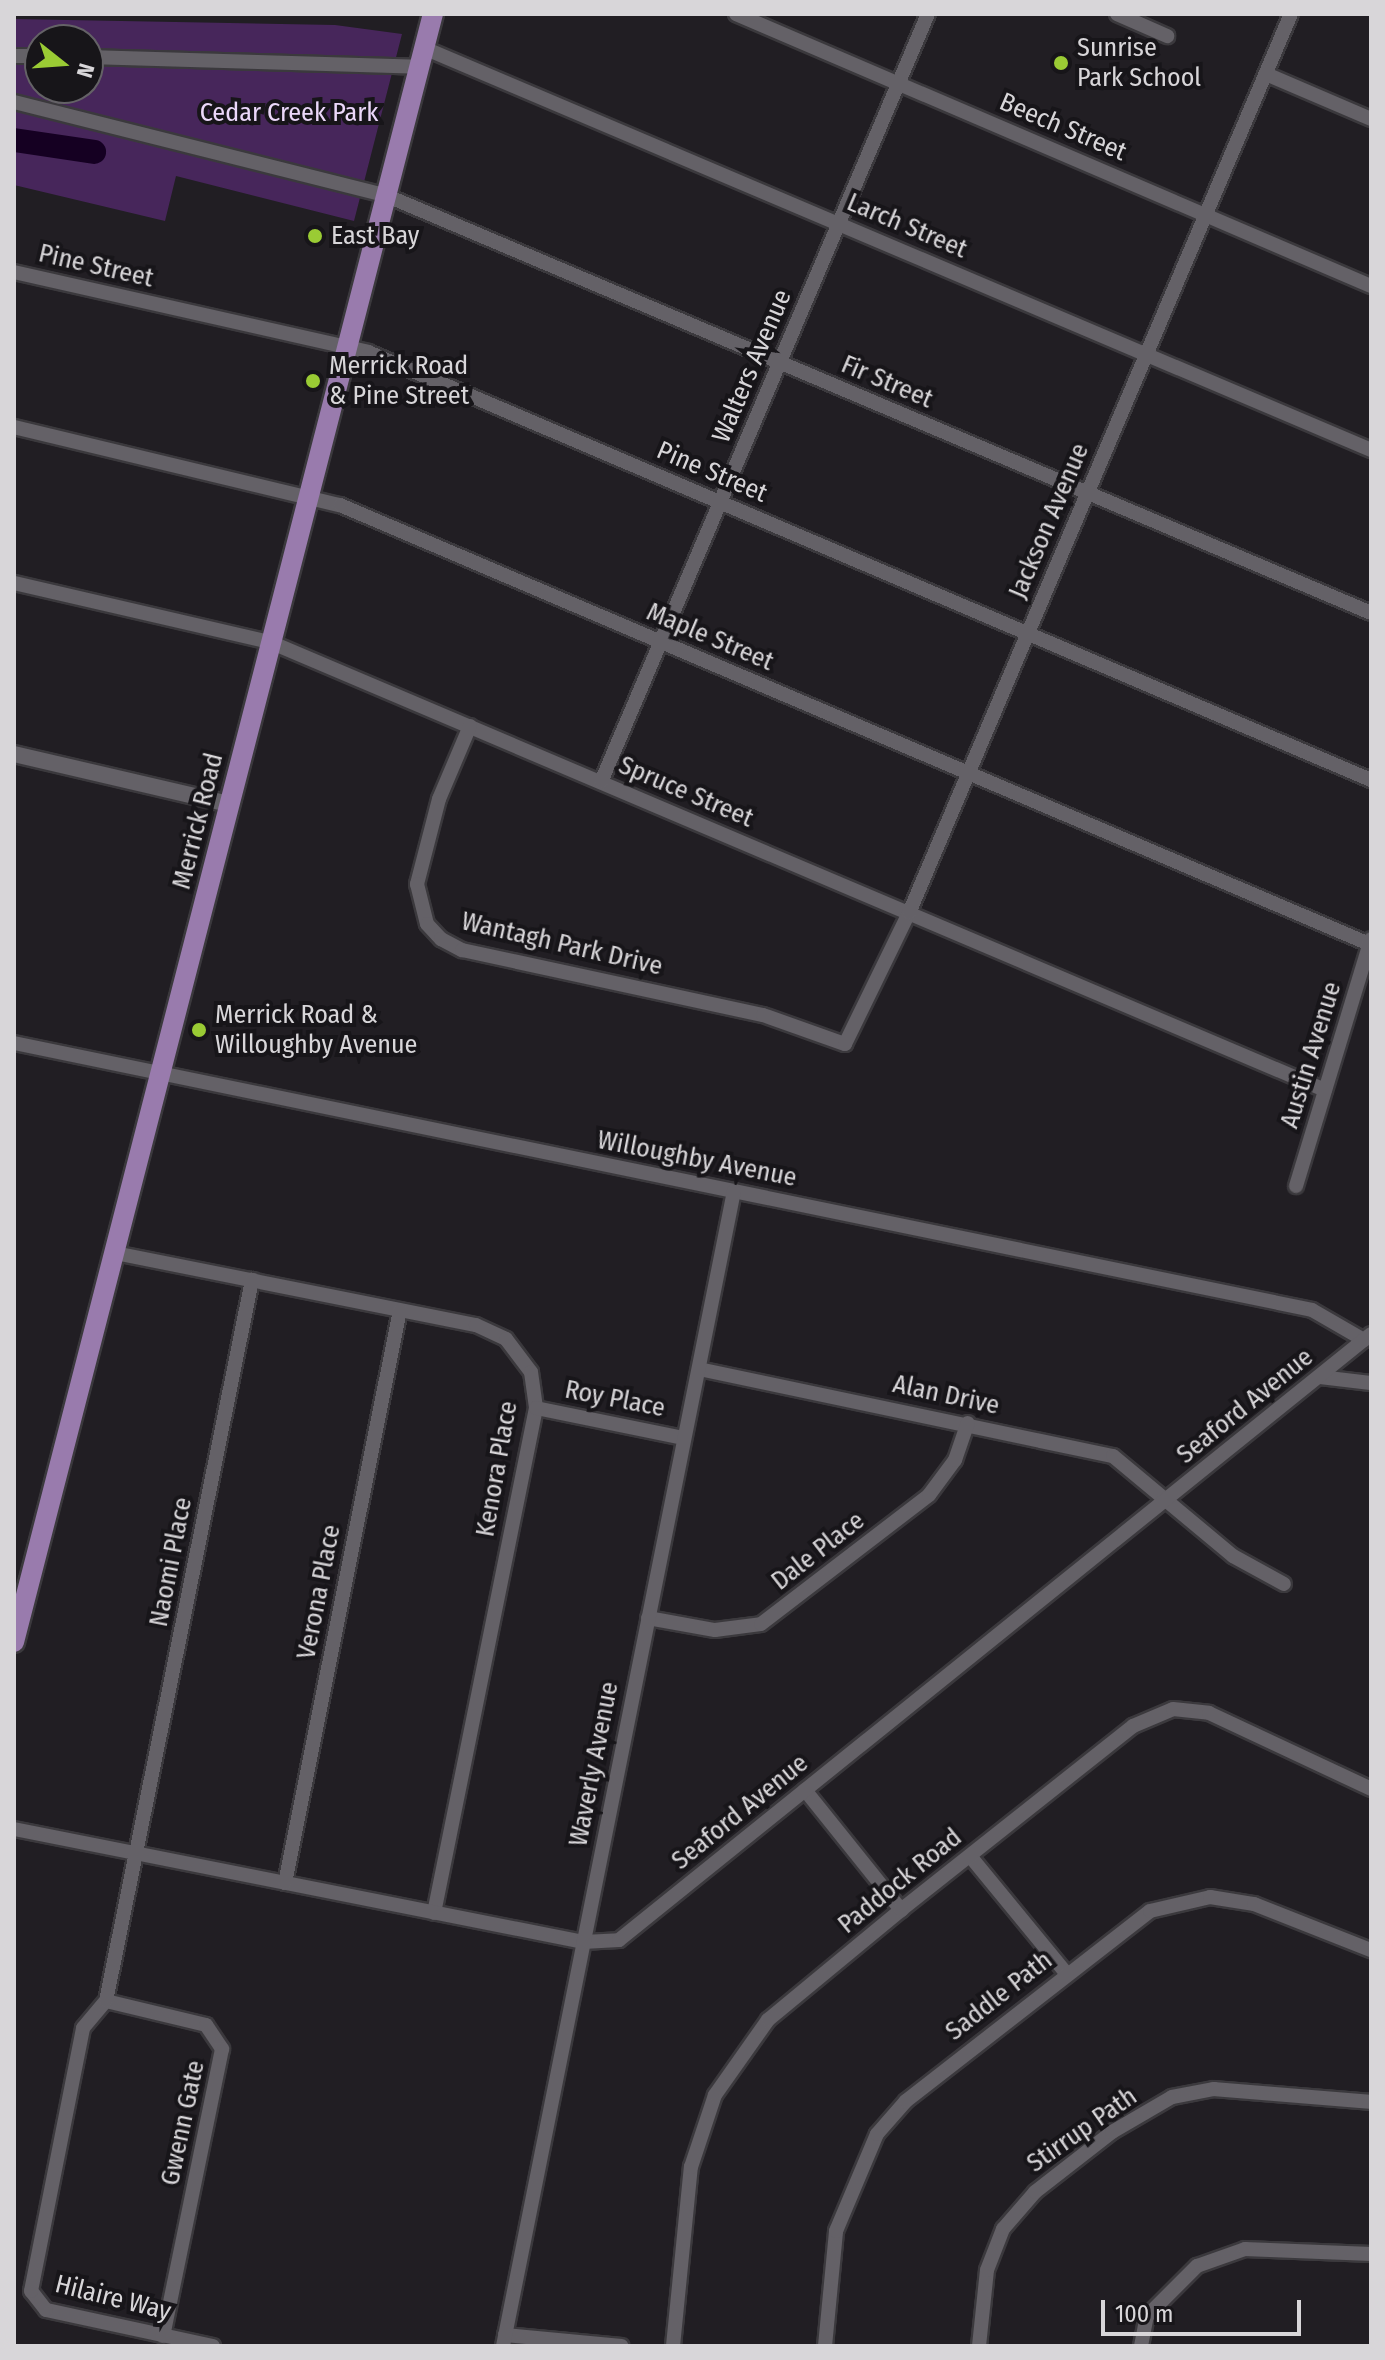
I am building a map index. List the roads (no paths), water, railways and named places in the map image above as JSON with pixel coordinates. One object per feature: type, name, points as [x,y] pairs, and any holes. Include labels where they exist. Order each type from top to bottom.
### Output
[{"type":"main road","name":"Merrick Road","points":[[14,1642],[433,14]]},
{"type":"street","name":"Beech Street","points":[[736,14],[1371,286]]},
{"type":"street","name":"Walters Avenue","points":[[601,782],[928,14]]},
{"type":"street","points":[[1117,14],[1167,36]]},
{"type":"street","name":"Jackson Avenue","points":[[845,1044],[909,913],[1291,14]]},
{"type":"street","points":[[104,57],[421,57]]},
{"type":"street","name":"Larch Street","points":[[421,57],[840,223],[1371,450]]},
{"type":"street","points":[[1266,74],[1371,119]]},
{"type":"street","name":"Fir Street","points":[[14,102],[385,195],[1371,613]]},
{"type":"street","name":"Pine Street","points":[[14,272],[346,346],[721,502],[1371,780]]},
{"type":"street","name":"Maple Street","points":[[14,427],[340,505],[1370,941]]},
{"type":"street","name":"Spruce Street","points":[[14,583],[270,642],[1325,1090]]},
{"type":"street","name":"Wantagh Park Drive","points":[[470,726],[439,799],[417,884],[427,924],[441,939],[462,950],[763,1015],[845,1044]]},
{"type":"street","points":[[14,754],[229,804]]},
{"type":"street","name":"Austin Avenue","points":[[1296,1186],[1370,941]]},
{"type":"street","name":"Willoughby Avenue","points":[[14,1043],[1312,1310],[1367,1337]]},
{"type":"street","name":"Waverly Avenue","points":[[504,2340],[734,1191]]},
{"type":"street","name":"Kenora Place","points":[[115,1253],[476,1325],[506,1339],[531,1372],[536,1408],[434,1913]]},
{"type":"street","name":"Naomi Place","points":[[137,1854],[252,1280]]},
{"type":"street","name":"Verona Place","points":[[285,1883],[400,1310]]},
{"type":"street","name":"Seaford Avenue","points":[[14,1829],[583,1942],[619,1940],[1367,1337]]},
{"type":"street","name":"Alan Drive","points":[[699,1369],[968,1423],[1113,1456],[1233,1556],[1284,1584]]},
{"type":"street","points":[[1320,1377],[1371,1383]]},
{"type":"street","name":"Roy Place","points":[[536,1408],[684,1438]]},
{"type":"street","name":"Dale Place","points":[[648,1618],[715,1630],[761,1624],[929,1495],[955,1460],[968,1423]]},
{"type":"street","name":"Paddock Road","points":[[673,2346],[691,2167],[715,2095],[768,2020],[901,1910],[1133,1726],[1173,1709],[1209,1713],[1371,1789]]},
{"type":"street","points":[[805,1790],[901,1910]]},
{"type":"street","name":"Hilaire Way","points":[[137,1854],[106,2001],[83,2028],[31,2291],[46,2310],[213,2346]]},
{"type":"street","points":[[970,1856],[1066,1973]]},
{"type":"street","name":"Saddle Path","points":[[825,2346],[836,2231],[877,2134],[906,2101],[1066,1973],[1150,1911],[1210,1897],[1254,1904],[1371,1950]]},
{"type":"street","name":"Gwenn Gate","points":[[106,2001],[206,2025],[222,2049],[163,2336]]},
{"type":"street","name":"Stirrup Path","points":[[979,2346],[987,2270],[1003,2229],[1035,2192],[1112,2132],[1172,2097],[1214,2089],[1371,2102]]},
{"type":"street","points":[[1141,2346],[1147,2316],[1197,2266],[1245,2249],[1371,2254]]},
{"type":"street","points":[[504,2340],[621,2346]]},
{"type":"waterway","points":[[14,140],[94,152]]},
{"type":"place","name":"Sunrise Park School","points":[[1061,63]]},
{"type":"place","name":"East Bay","points":[[315,236]]},
{"type":"place","name":"Merrick Road & Pine Street","points":[[313,381]]},
{"type":"place","name":"Merrick Road & Willoughby Avenue","points":[[199,1030]]},
{"type":"park label","name":"Cedar Creek Park","points":[[289,113]]}]
